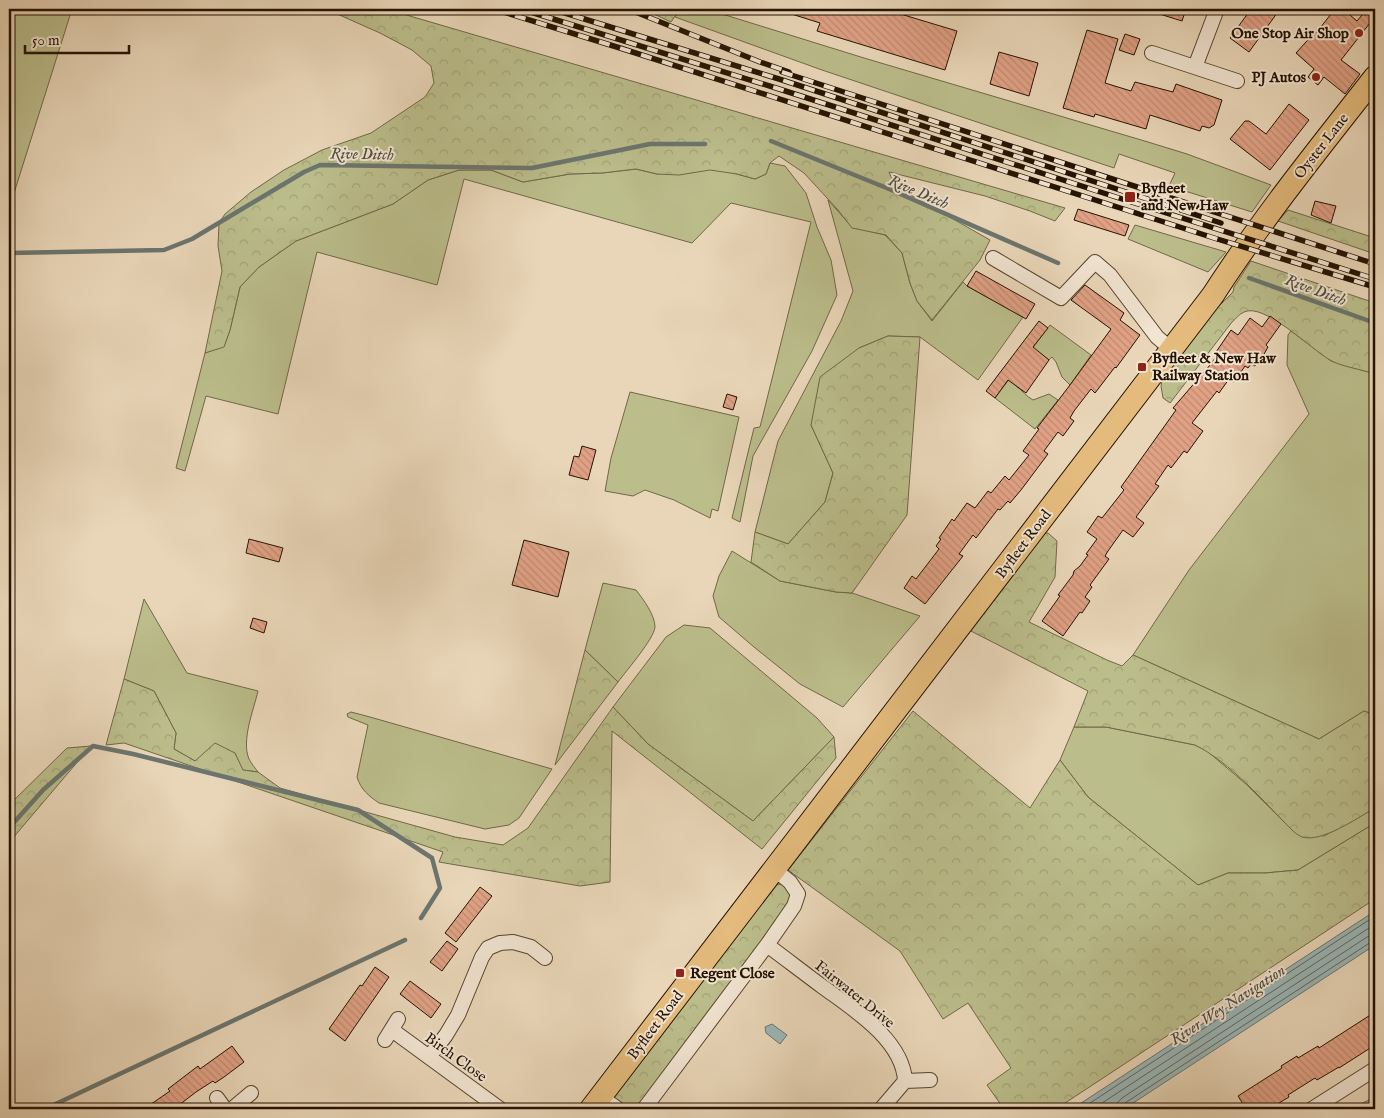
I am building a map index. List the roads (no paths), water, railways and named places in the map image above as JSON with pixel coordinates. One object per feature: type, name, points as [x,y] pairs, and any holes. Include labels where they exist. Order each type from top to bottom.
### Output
[{"type":"main road","name":"Oyster Lane","points":[[1268,216],[1375,77]]},
{"type":"main road","name":"Byfleet Road","points":[[603,1105],[774,869],[1213,295],[1234,262],[1268,216]]},
{"type":"street","points":[[1195,67],[1217,9]]},
{"type":"street","points":[[1152,53],[1238,81]]},
{"type":"street","points":[[993,258],[1061,298],[1095,262],[1110,275],[1157,337],[1171,349]]},
{"type":"street","points":[[644,1109],[794,906],[798,894],[790,882],[774,869]]},
{"type":"street","points":[[429,1057],[446,1036],[458,1014],[482,957],[488,948],[500,943],[513,942],[530,947],[545,956]]},
{"type":"street","name":"Fairwater Drive","points":[[767,945],[867,1021],[887,1041],[900,1059],[905,1072],[905,1081]]},
{"type":"street","name":"Birch Close","points":[[392,1030],[500,1109]]},
{"type":"street","points":[[1312,1109],[1375,1069]]},
{"type":"street","points":[[881,1109],[905,1081],[930,1080]]},
{"type":"street","points":[[232,1109],[251,1093]]},
{"type":"water","name":"River Wey Navigation","points":[[1375,911],[1375,945],[1124,1109],[1072,1109]]},
{"type":"water","points":[[772,1024],[787,1035],[780,1044],[766,1033],[765,1027]]},
{"type":"waterway","name":"Rive Ditch","points":[[771,141],[889,189],[1058,263]]},
{"type":"waterway","name":"Rive Ditch","points":[[9,253],[164,250],[192,239],[304,172],[320,165],[532,168],[650,144],[705,144]]},
{"type":"waterway","name":"Rive Ditch","points":[[1249,278],[1375,323]]},
{"type":"waterway","points":[[9,828],[43,790],[93,746],[133,754],[358,810],[432,858],[440,888],[421,918]]},
{"type":"waterway","points":[[45,1109],[405,940]]},
{"type":"railway","points":[[494,9],[1214,238],[1375,287]]},
{"type":"railway","points":[[521,9],[776,88],[1375,279]]},
{"type":"railway","points":[[552,9],[779,79],[1221,223]]},
{"type":"railway","points":[[628,9],[789,72]]},
{"type":"railway","points":[[782,72],[1375,264]]},
{"type":"place","name":"One Stop Air Shop","points":[[1359,33]]},
{"type":"place","name":"PJ Autos","points":[[1316,77]]},
{"type":"place","name":"Byfleet and New Haw","points":[[1130,197]]},
{"type":"place","name":"Byfleet & New Haw Railway Station","points":[[1142,367]]},
{"type":"place","name":"Regent Close","points":[[680,973]]}]
